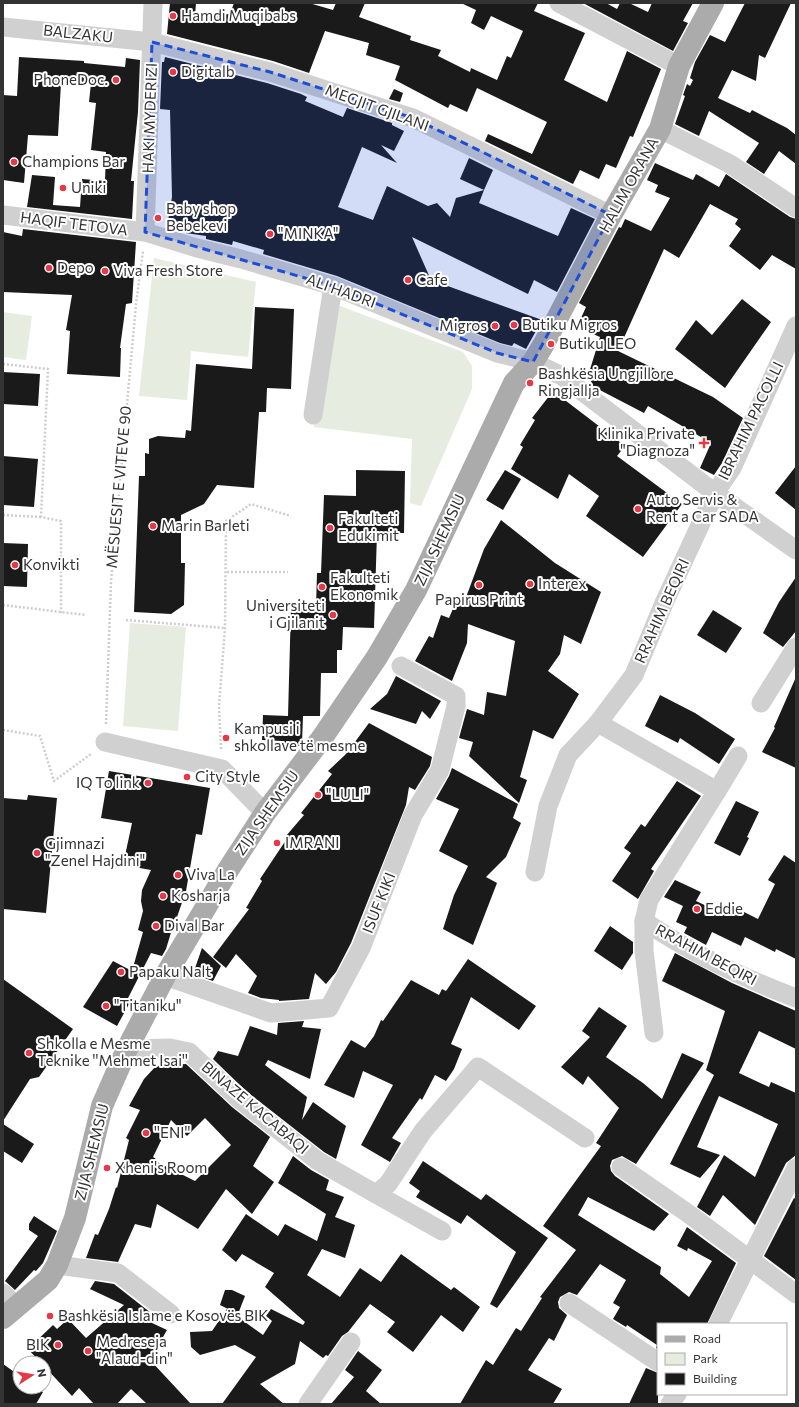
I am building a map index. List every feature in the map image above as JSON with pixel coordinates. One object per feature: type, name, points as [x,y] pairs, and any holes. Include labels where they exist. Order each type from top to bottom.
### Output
[{"type":"main road","name":"HALIM ORANA","points":[[533,362],[611,215],[660,129],[679,66],[713,3]]},
{"type":"main road","name":"ZIJA SHEMSIU","points":[[8,1306],[48,1280],[57,1265],[75,1218],[102,1106],[127,1049],[165,976],[228,870],[265,813],[322,738],[381,651],[416,590],[514,383],[533,362]]},
{"type":"street","name":"HAKI MYDERIZI","points":[[145,232],[153,3]]},
{"type":"street","points":[[559,3],[679,66]]},
{"type":"street","name":"BALZAKU","points":[[3,27],[152,42]]},
{"type":"street","name":"MEGJIT GJILANI","points":[[152,42],[270,72],[413,118],[611,215]]},
{"type":"street","points":[[660,129],[730,164],[796,208]]},
{"type":"street","name":"HAQIF TETOVA","points":[[3,215],[145,232]]},
{"type":"street","name":"ALI HADRI","points":[[145,232],[333,286],[497,353],[533,362]]},
{"type":"street","points":[[313,415],[333,286]]},
{"type":"street","name":"IBRAHIM PACOLLI","points":[[714,494],[732,468],[796,326]]},
{"type":"street","name":"IBRAHIM PACOLLI","points":[[533,362],[562,376],[714,494],[796,550]]},
{"type":"street","name":"RRAHIM BEQIRI","points":[[535,872],[548,806],[568,755],[598,723],[634,675],[664,603],[714,494]]},
{"type":"street","points":[[761,703],[796,647]]},
{"type":"street","name":"ISUF KIKI","points":[[165,976],[271,1013],[329,1008],[361,948],[413,815],[440,770],[456,706],[456,696],[401,666]]},
{"type":"street","points":[[598,723],[717,792]]},
{"type":"street","points":[[105,742],[222,769],[265,813]]},
{"type":"street","name":"RRAHIM BEQIRI","points":[[738,756],[649,900],[644,921],[666,936],[756,983],[796,998]]},
{"type":"street","points":[[644,921],[644,951],[654,1033]]},
{"type":"street","name":"BINAZE KACABAQI","points":[[127,1049],[170,1048],[189,1052],[239,1099],[318,1161],[442,1231]]},
{"type":"street","points":[[376,1194],[388,1184],[423,1131],[478,1066],[585,1138]]},
{"type":"street","points":[[621,1167],[686,1212],[796,1294]]},
{"type":"street","points":[[719,1323],[796,1168]]},
{"type":"street","points":[[57,1265],[118,1273],[171,1314]]},
{"type":"street","points":[[569,1303],[657,1361]]},
{"type":"street","points":[[308,1404],[351,1342]]},
{"type":"street","points":[[670,1404],[676,1395]]},
{"type":"path","name":"MËSUESIT E VITEVE 90","points":[[105,742],[111,582],[136,304],[145,232]]},
{"type":"path","points":[[3,364],[48,368],[41,518]]},
{"type":"path","points":[[222,769],[219,706],[225,628],[227,572],[226,521],[250,504],[291,516]]},
{"type":"path","points":[[3,515],[61,521],[61,613]]},
{"type":"path","points":[[227,572],[288,572]]},
{"type":"path","points":[[3,605],[86,616]]},
{"type":"path","points":[[126,620],[225,628]]},
{"type":"path","points":[[3,730],[40,736],[54,781],[105,742]]},
{"type":"highlighted area","points":[[152,42],[270,72],[413,118],[611,215],[533,362],[497,353],[333,286],[145,232]]},
{"type":"green space","points":[[154,258],[256,282],[248,357],[191,351],[187,400],[139,396]]},
{"type":"green space","points":[[332,303],[463,352],[472,366],[472,389],[421,506],[410,503],[412,439],[314,427]]},
{"type":"green space","points":[[3,312],[32,316],[26,360],[3,357]]},
{"type":"green space","points":[[130,623],[186,627],[178,731],[123,726]]},
{"type":"building","points":[[170,3],[196,3],[195,16],[230,14],[234,3],[309,3],[333,10],[336,3],[365,3],[359,17],[411,36],[410,40],[441,50],[438,56],[470,72],[471,68],[497,80],[507,56],[511,58],[523,31],[491,16],[484,30],[471,23],[476,10],[461,3],[538,3],[534,11],[585,33],[564,80],[607,102],[627,51],[661,69],[633,137],[630,136],[616,168],[606,164],[599,179],[580,170],[573,184],[485,141],[488,134],[532,154],[547,122],[477,88],[467,112],[450,104],[448,108],[395,80],[400,66],[366,55],[369,43],[325,31],[309,73],[273,61],[167,34]]},
{"type":"building","points":[[583,3],[606,3],[617,9],[620,3],[629,3],[648,12],[652,3],[693,3],[683,21],[688,23],[673,51]]},
{"type":"building","points":[[745,3],[791,3],[765,58],[759,55],[756,81],[732,70],[718,98],[750,113],[752,110],[787,128],[796,135],[796,164],[779,151],[764,174],[746,162],[759,143],[709,111],[699,136],[675,124],[685,96],[683,95],[687,84],[690,86],[693,80],[690,78],[695,62],[710,35],[725,42]]},
{"type":"building","points":[[19,57],[84,61],[84,63],[125,67],[126,58],[140,60],[138,112],[131,181],[134,181],[132,219],[27,207],[32,175],[55,177],[53,205],[80,207],[82,179],[105,181],[106,152],[91,150],[96,103],[89,102],[91,83],[61,83],[58,136],[28,135],[24,183],[3,180],[3,95],[17,96]]},
{"type":"building","points":[[165,57],[267,83],[301,94],[307,97],[305,101],[343,117],[347,108],[392,123],[392,125],[404,131],[394,151],[381,145],[397,163],[362,147],[338,207],[373,220],[387,186],[428,206],[437,203],[450,217],[456,198],[484,190],[479,203],[558,236],[571,208],[595,219],[557,292],[534,280],[528,294],[412,237],[431,280],[542,320],[526,349],[514,343],[512,346],[500,343],[337,276],[263,254],[264,250],[233,241],[232,245],[206,239],[206,236],[186,233],[167,227],[172,197],[170,110],[160,109],[162,62],[164,62]]},
{"type":"building","points":[[394,89],[403,93],[400,102],[389,99]]},
{"type":"building","points":[[469,158],[493,170],[484,190],[460,179]]},
{"type":"building","points":[[655,163],[693,180],[696,174],[719,187],[726,174],[790,217],[796,219],[796,269],[772,255],[760,270],[729,246],[741,229],[735,224],[738,219],[710,204],[679,258],[664,249],[618,351],[713,397],[743,418],[722,463],[714,475],[700,468],[711,443],[648,406],[644,413],[594,387],[588,376],[600,337],[577,327],[586,307],[579,303],[619,227],[621,228],[625,219],[651,231],[670,198],[655,192],[658,185],[647,180]]},
{"type":"building","points":[[23,229],[136,242],[132,303],[126,304],[120,348],[120,377],[67,374],[70,331],[66,330],[72,295],[3,292],[3,232],[22,236]]},
{"type":"building","points":[[742,299],[771,322],[725,388],[675,349],[696,320],[712,335]]},
{"type":"building","points":[[255,307],[294,309],[291,389],[267,388],[266,412],[259,412],[254,488],[217,485],[204,504],[181,515],[181,563],[185,563],[184,605],[171,614],[134,612],[139,476],[145,476],[145,453],[149,454],[149,439],[158,436],[185,438],[186,430],[191,431],[196,364],[252,369]]},
{"type":"building","points":[[3,372],[40,374],[38,406],[3,404]]},
{"type":"building","points":[[553,391],[625,446],[617,456],[682,504],[643,557],[586,516],[599,496],[569,474],[558,499],[511,469],[523,447],[520,445],[535,420],[532,418]]},
{"type":"building","points":[[3,456],[38,459],[34,507],[3,505]]},
{"type":"building","points":[[796,466],[796,510],[775,493]]},
{"type":"building","name":"Universiteti i Gjilanit","points":[[356,470],[405,471],[404,533],[377,533],[374,628],[343,627],[342,650],[337,650],[337,673],[321,673],[320,716],[303,716],[302,743],[300,746],[282,745],[282,741],[262,740],[263,715],[288,716],[291,606],[316,607],[317,573],[321,573],[324,495],[356,496]]},
{"type":"building","points":[[505,470],[521,479],[503,510],[486,500]]},
{"type":"building","points":[[501,520],[555,563],[601,592],[581,644],[564,635],[560,654],[548,671],[579,694],[553,739],[533,730],[520,777],[527,780],[519,803],[469,756],[473,742],[459,738],[467,709],[484,715],[487,692],[506,696],[515,641],[468,624],[467,643],[452,681],[415,661],[429,636],[433,638],[441,615],[449,618],[458,597],[465,600],[484,549]]},
{"type":"building","name":"Konvikti","points":[[3,543],[28,544],[27,587],[3,586]]},
{"type":"building","points":[[796,577],[796,631],[783,647],[763,633],[779,602]]},
{"type":"building","points":[[713,610],[742,628],[726,653],[697,635]]},
{"type":"building","points":[[396,676],[441,701],[430,719],[422,711],[416,724],[370,709],[387,694]]},
{"type":"building","points":[[796,677],[796,768],[762,752],[775,728],[774,727]]},
{"type":"building","points":[[660,695],[695,713],[735,739],[719,764],[680,738],[678,743],[645,726]]},
{"type":"building","points":[[369,723],[432,757],[430,766],[415,790],[409,787],[406,805],[351,943],[336,972],[326,984],[315,973],[309,999],[279,1001],[261,998],[248,993],[257,976],[236,954],[226,968],[213,957],[249,909],[246,908],[262,881],[260,879],[288,837],[286,836],[304,815],[301,813],[332,774],[328,771],[346,754]]},
{"type":"building","points":[[452,768],[518,804],[513,818],[521,823],[506,857],[486,877],[497,883],[473,945],[443,929],[454,895],[468,866],[439,851],[459,809],[436,799]]},
{"type":"building","points":[[109,771],[210,788],[202,835],[196,834],[186,891],[177,917],[176,916],[166,949],[162,956],[151,953],[126,1002],[129,1004],[117,1026],[83,1007],[113,961],[132,971],[143,932],[138,930],[143,911],[141,901],[142,890],[151,870],[123,865],[132,823],[101,818]]},
{"type":"building","points":[[677,781],[701,796],[651,869],[654,871],[638,899],[612,881],[631,853],[624,848],[641,824],[645,827]]},
{"type":"building","name":"Gjimnazi \"Zenel Hajdini\"","points":[[28,795],[57,798],[46,913],[3,909],[3,798],[27,800]]},
{"type":"building","points":[[736,801],[759,812],[740,856],[714,843]]},
{"type":"building","points":[[784,855],[796,863],[796,959],[776,949],[775,952],[745,937],[741,946],[712,932],[706,945],[684,933],[687,927],[676,922],[683,906],[664,897],[675,880],[701,892],[696,901],[728,916],[732,906],[758,919],[775,884],[768,880]]},
{"type":"building","points":[[610,926],[633,942],[633,953],[622,970],[594,951]]},
{"type":"building","points":[[202,948],[221,966],[213,981],[193,974]]},
{"type":"building","points":[[675,953],[732,983],[796,1011],[796,1049],[759,1031],[739,1073],[769,1087],[771,1082],[796,1093],[796,1155],[786,1163],[755,1225],[723,1195],[710,1216],[697,1207],[724,1155],[755,1177],[778,1124],[719,1096],[697,1147],[720,1155],[700,1178],[670,1164],[714,1075],[706,1070],[725,1011],[662,981]]},
{"type":"building","points":[[468,959],[536,1006],[519,1030],[471,997],[451,1044],[462,1049],[454,1069],[446,1081],[435,1075],[422,1100],[420,1098],[392,1138],[401,1143],[390,1162],[361,1145],[393,1085],[363,1071],[354,1098],[324,1085],[351,1040],[365,1048],[374,1036],[381,1020],[383,1021],[411,980],[439,995],[442,989],[446,991]]},
{"type":"building","name":"Shkolla e Mesme Teknike ''Mehmet Isai''","points":[[3,979],[73,1029],[39,1077],[30,1079],[3,1121]]},
{"type":"building","points":[[599,1007],[627,1026],[606,1057],[643,1083],[662,1099],[682,1053],[704,1063],[636,1164],[622,1156],[612,1160],[610,1166],[611,1171],[615,1176],[669,1214],[654,1231],[588,1197],[578,1215],[661,1267],[660,1274],[689,1297],[712,1261],[688,1248],[687,1251],[677,1246],[687,1227],[736,1263],[707,1323],[657,1323],[657,1345],[627,1325],[626,1327],[613,1319],[620,1307],[613,1303],[626,1280],[600,1264],[577,1295],[569,1292],[560,1297],[558,1302],[559,1308],[567,1315],[554,1341],[549,1338],[528,1370],[562,1389],[553,1404],[460,1404],[486,1360],[493,1365],[516,1328],[521,1331],[542,1298],[540,1297],[576,1250],[543,1226],[601,1146],[596,1143],[619,1108],[588,1076],[583,1085],[561,1067],[590,1037],[582,1031]]},
{"type":"building","points":[[304,1021],[302,1027],[321,1029],[310,1079],[268,1060],[265,1065],[307,1097],[302,1120],[313,1102],[346,1126],[336,1159],[324,1152],[246,1091],[213,1059],[218,1051],[238,1056],[250,1026],[277,1035],[278,1023]]},
{"type":"building","points":[[186,1064],[232,1107],[270,1137],[253,1166],[274,1182],[252,1214],[226,1189],[198,1229],[157,1204],[151,1228],[135,1224],[118,1262],[86,1258],[95,1234],[98,1235],[116,1187],[117,1188],[129,1140],[126,1138],[140,1110],[129,1106],[144,1079],[156,1066]],"holes":[[[205,1118],[231,1145],[195,1181],[155,1161],[156,1159],[153,1157],[171,1120],[187,1136]]]},
{"type":"building","points":[[3,1124],[34,1144],[22,1163],[3,1151]]},
{"type":"building","points":[[293,1156],[311,1170],[329,1180],[326,1190],[344,1197],[335,1217],[355,1225],[345,1258],[322,1249],[307,1275],[340,1297],[360,1268],[381,1282],[401,1254],[451,1290],[454,1287],[480,1307],[463,1332],[441,1315],[413,1352],[387,1332],[395,1322],[370,1304],[348,1332],[342,1336],[328,1356],[326,1355],[323,1358],[300,1341],[295,1364],[260,1384],[284,1404],[222,1404],[256,1357],[235,1345],[200,1355],[191,1347],[190,1332],[212,1331],[227,1309],[263,1335],[272,1321],[266,1316],[271,1309],[303,1325],[305,1322],[265,1287],[274,1273],[242,1254],[236,1262],[222,1250],[246,1214],[278,1236],[285,1224],[317,1241],[326,1214],[278,1183]]},
{"type":"building","points":[[423,1161],[481,1200],[486,1194],[548,1238],[497,1308],[490,1304],[516,1252],[467,1215],[461,1224],[416,1197],[420,1191],[409,1183]]},
{"type":"building","points":[[794,1198],[796,1199],[796,1280],[764,1256]]},
{"type":"building","points":[[34,1216],[57,1231],[43,1263],[36,1271],[34,1270],[15,1290],[5,1281],[38,1236],[29,1230],[29,1224]]},
{"type":"building","points":[[95,1281],[114,1284],[151,1313],[152,1323],[167,1330],[150,1360],[191,1404],[147,1404],[131,1389],[117,1404],[94,1404],[79,1388],[72,1396],[52,1375],[52,1355],[34,1355],[28,1349],[53,1325],[57,1329],[68,1319],[86,1338],[124,1305],[90,1289]]},
{"type":"building","points":[[225,1290],[232,1290],[245,1296],[238,1314],[220,1305]]},
{"type":"building","points":[[358,1351],[382,1370],[366,1391],[381,1404],[331,1404],[354,1377],[345,1370]]},
{"type":"building","points":[[3,1364],[12,1370],[12,1395],[41,1395],[36,1404],[3,1404]]},
{"type":"building","points":[[646,1368],[657,1373],[658,1404],[629,1404]]},
{"type":"place","name":"Hamdi Muqibabs","points":[[173,16]]},
{"type":"place","name":"Digitalb","points":[[173,72]]},
{"type":"place","name":"PhoneDoc.","points":[[116,80]]},
{"type":"place","name":"Champions Bar","points":[[14,162]]},
{"type":"place","name":"Uniki","points":[[63,188]]},
{"type":"place","name":"Baby shop Bebekevi","points":[[158,218]]},
{"type":"place","name":"\"MINKA\"","points":[[270,234]]},
{"type":"place","name":"Depo","points":[[49,268]]},
{"type":"place","name":"Viva Fresh Store","points":[[105,271]]},
{"type":"place","name":"Cafe","points":[[408,280]]},
{"type":"place","name":"Butiku Migros","points":[[514,325]]},
{"type":"place","name":"Migros","points":[[495,326]]},
{"type":"place","name":"Butiku LEO","points":[[551,344]]},
{"type":"place","name":"Bashkësia Ungjillore Ringjallja","points":[[530,383]]},
{"type":"place","name":"Klinika Private \"Diagnoza\"","points":[[704,443]]},
{"type":"place","name":"Auto Servis & Rent a Car SADA","points":[[638,509]]},
{"type":"place","name":"Marin Barleti","points":[[153,526]]},
{"type":"place","name":"Fakulteti Edukimit","points":[[330,528]]},
{"type":"place","name":"Konvikti","points":[[15,565]]},
{"type":"place","name":"Interex","points":[[530,584]]},
{"type":"place","name":"Papirus Print","points":[[479,585]]},
{"type":"place","name":"Fakulteti Ekonomik","points":[[322,587]]},
{"type":"place","name":"Universiteti i Gjilanit","points":[[333,615]]},
{"type":"place","name":"Kampusi i shkollave të mesme","points":[[226,738]]},
{"type":"place","name":"City Style","points":[[187,777]]},
{"type":"place","name":"IQ To link","points":[[148,783]]},
{"type":"place","name":"\"LULI\"","points":[[318,795]]},
{"type":"place","name":"IMRANI","points":[[277,843]]},
{"type":"place","name":"Gjimnazi \"Zenel Hajdini\"","points":[[37,853]]},
{"type":"place","name":"Viva La","points":[[178,875]]},
{"type":"place","name":"Kosharja","points":[[163,896]]},
{"type":"place","name":"Eddie","points":[[697,909]]},
{"type":"place","name":"Dival Bar","points":[[156,926]]},
{"type":"place","name":"Papaku Nalt","points":[[121,972]]},
{"type":"place","name":"\"Titaniku\"","points":[[106,1006]]},
{"type":"place","name":"Shkolla e Mesme Teknike ''Mehmet Isai''","points":[[29,1053]]},
{"type":"place","name":"''ENI''","points":[[146,1133]]},
{"type":"place","name":"Xheni's Room","points":[[107,1168]]},
{"type":"place","name":"Bashkësia Islame e Kosovës BIK","points":[[50,1316]]},
{"type":"place","name":"BIK","points":[[58,1345]]},
{"type":"place","name":"Medreseja \"Alaud-din\"","points":[[88,1351]]}]
